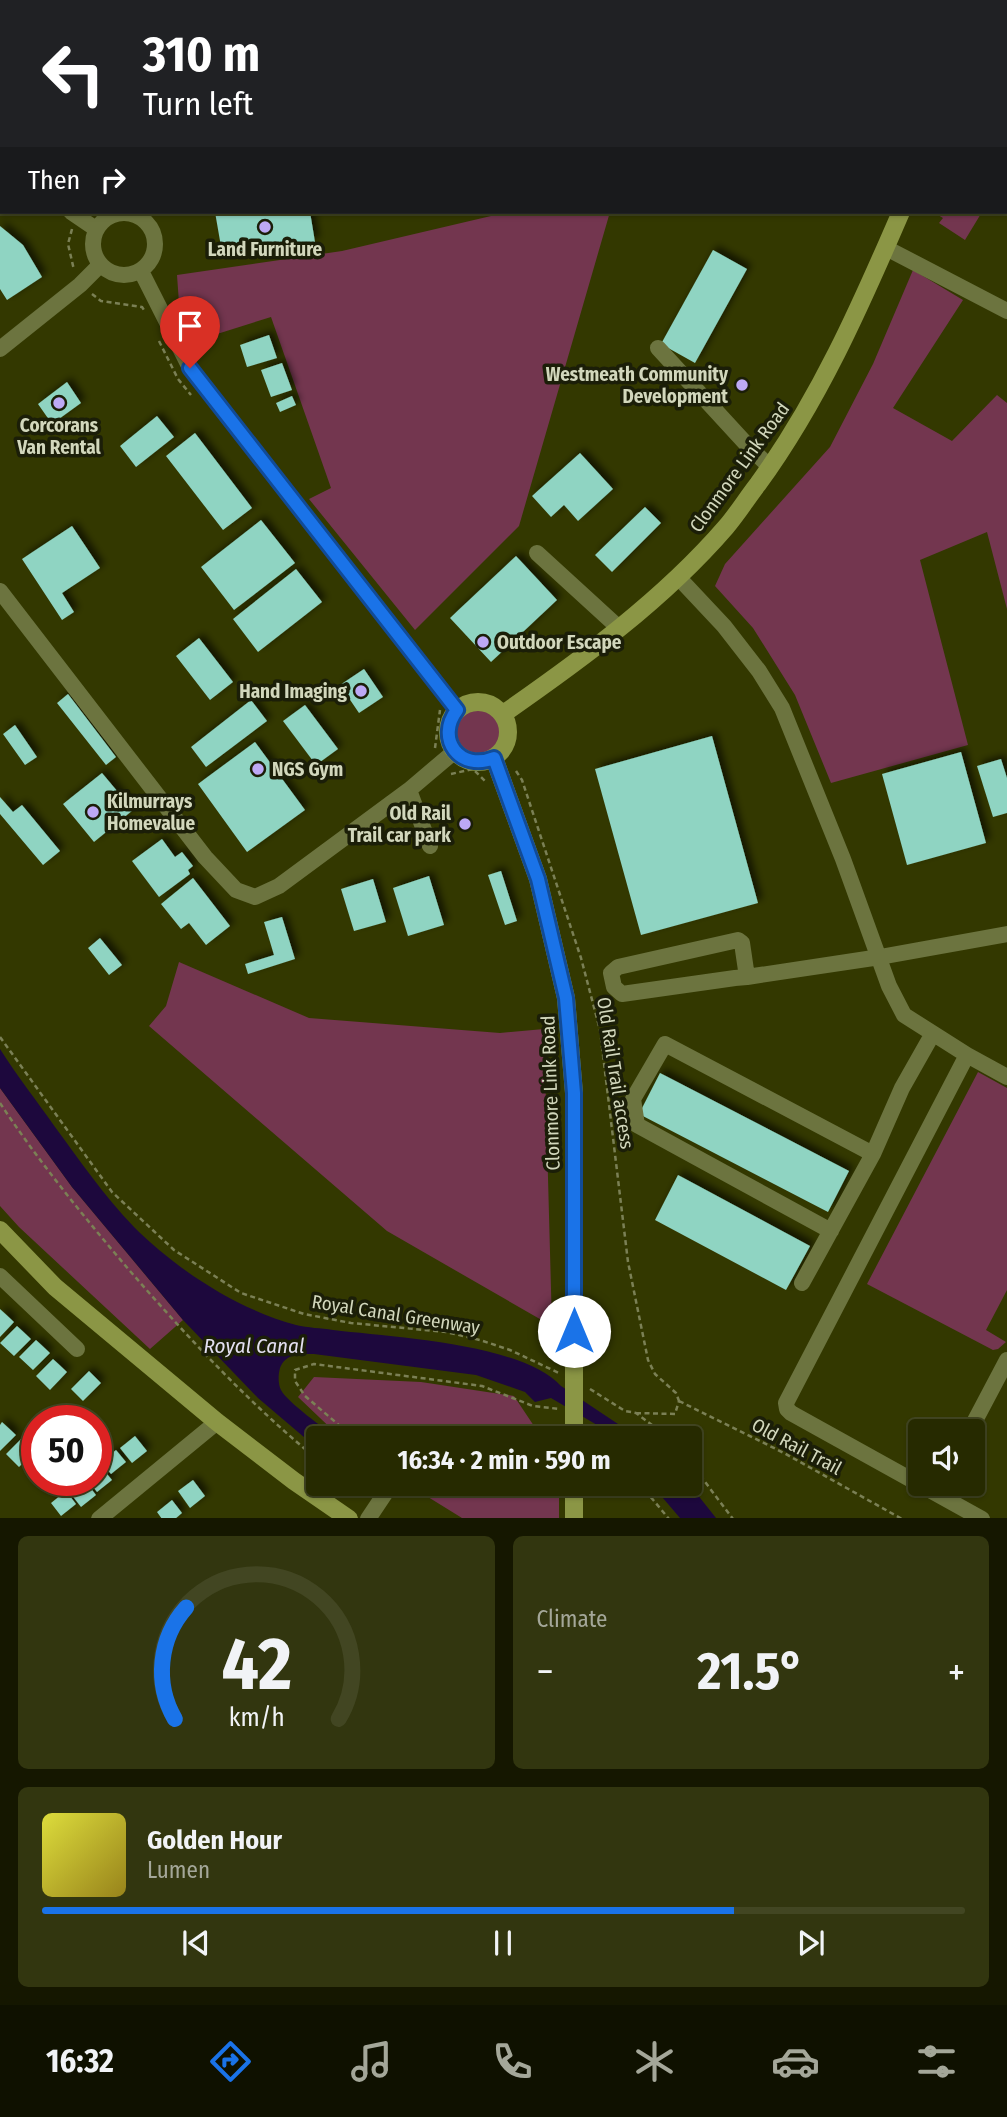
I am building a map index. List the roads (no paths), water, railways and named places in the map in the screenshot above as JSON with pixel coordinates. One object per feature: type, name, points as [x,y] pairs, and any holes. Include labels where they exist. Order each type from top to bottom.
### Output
[{"type":"main road","name":"Clonmore Link Road","points":[[503,714],[620,628],[678,577],[729,524],[813,400],[846,338],[900,214]]},
{"type":"main road","points":[[476,702],[486,703],[503,714],[509,733],[498,755],[477,762],[468,761],[454,751],[450,743],[449,725],[457,710],[476,702]]},
{"type":"main road","name":"Clonmore Link Road","points":[[498,755],[538,879],[566,998],[574,1093],[576,1426]]},
{"type":"main road","points":[[0,1230],[55,1287],[217,1422],[348,1518]]},
{"type":"main road","points":[[574,1496],[574,1518]]},
{"type":"street","points":[[74,214],[96,229]]},
{"type":"street","points":[[116,214],[96,229],[93,247],[100,265],[115,274],[124,275],[141,271],[153,256],[156,246],[147,215]]},
{"type":"street","points":[[886,248],[1007,311]]},
{"type":"street","points":[[0,349],[80,285],[100,265]]},
{"type":"street","points":[[141,271],[190,368],[457,710]]},
{"type":"street","points":[[658,348],[770,467]]},
{"type":"street","points":[[537,553],[620,628]]},
{"type":"street","points":[[678,577],[724,626],[759,671],[782,708],[812,778],[889,986],[904,1015],[932,1035],[1007,1077]]},
{"type":"street","points":[[0,591],[205,858],[236,890],[255,897],[279,886],[409,790],[454,751]]},
{"type":"street","points":[[409,790],[429,846]]},
{"type":"street","points":[[747,977],[742,943],[738,940],[618,967],[611,973],[614,988],[622,994],[747,977],[880,957],[1007,934]]},
{"type":"street","points":[[802,1283],[873,1154],[902,1088],[932,1035]]},
{"type":"street","points":[[831,1231],[638,1125],[633,1099],[665,1044],[873,1154]]},
{"type":"street","points":[[908,1473],[791,1413],[786,1403],[967,1055]]},
{"type":"street","points":[[0,1276],[77,1349]]},
{"type":"street","points":[[977,1419],[1007,1360]]},
{"type":"street","points":[[99,1518],[217,1422]]},
{"type":"street","points":[[372,1513],[383,1496]]},
{"type":"street","points":[[950,1496],[982,1518]]},
{"type":"water","name":"Royal Canal","points":[[0,1049],[83,1166],[134,1227],[189,1273],[230,1298],[296,1325],[454,1344],[517,1360],[542,1372],[621,1426],[599,1426],[551,1398],[535,1402],[525,1392],[476,1375],[304,1354],[286,1359],[280,1368],[279,1385],[291,1401],[321,1426],[306,1426],[306,1439],[258,1398],[183,1320],[72,1187],[0,1088]]},
{"type":"water","points":[[661,1496],[699,1496],[716,1518],[680,1518]]},
{"type":"place","name":"Land Furniture","points":[[265,227]]},
{"type":"place","name":"Westmeath Community Development","points":[[742,385]]},
{"type":"place","name":"Corcorans Van Rental","points":[[59,403]]},
{"type":"place","name":"Outdoor Escape","points":[[483,642]]},
{"type":"place","name":"Hand Imaging","points":[[361,691]]},
{"type":"place","name":"NGS Gym","points":[[258,769]]},
{"type":"place","name":"Kilmurrays Homevalue","points":[[93,812]]},
{"type":"place","name":"Old Rail Trail car park","points":[[465,824]]}]
